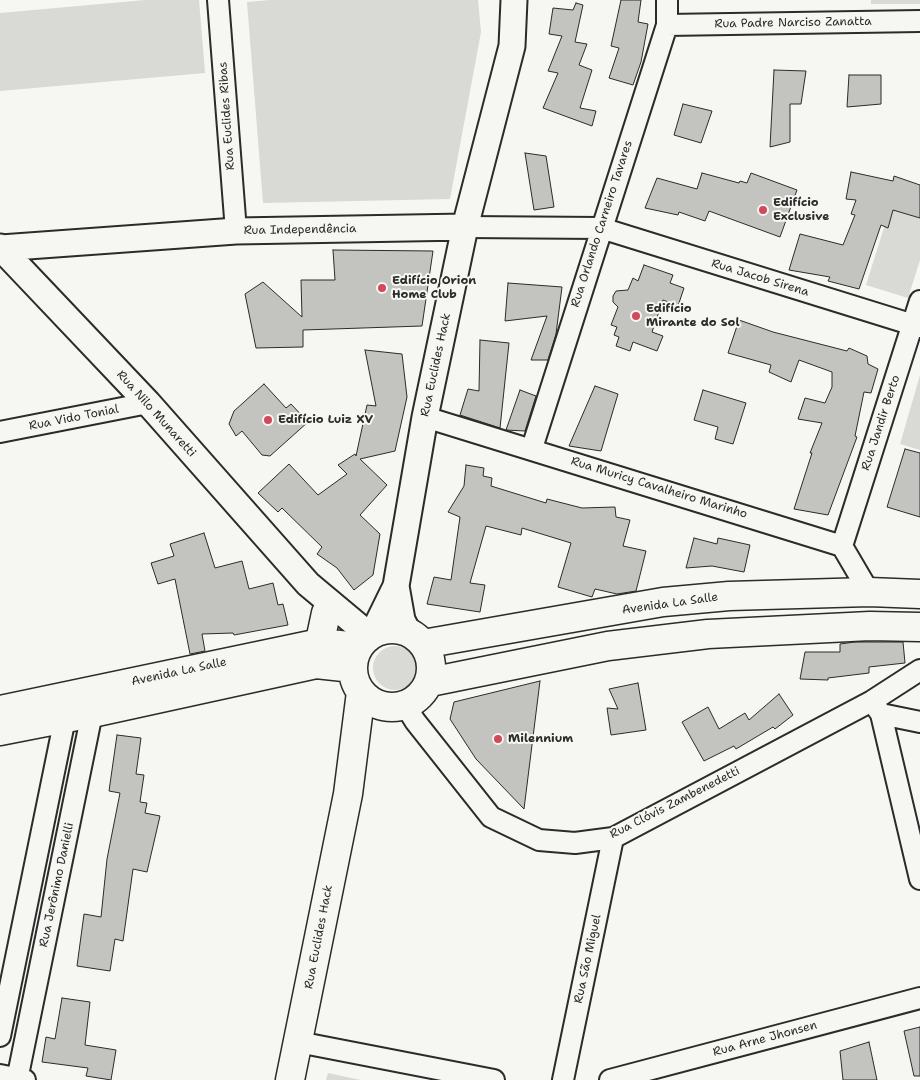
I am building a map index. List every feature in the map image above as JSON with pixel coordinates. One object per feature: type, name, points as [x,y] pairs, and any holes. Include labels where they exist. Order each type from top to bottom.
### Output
[{"type":"main road","name":"Avenida La Salle","points":[[416,638],[601,614],[663,602],[729,596],[869,592],[920,594]]},
{"type":"main road","points":[[318,654],[326,613]]},
{"type":"main road","points":[[601,614],[608,646]]},
{"type":"main road","points":[[430,682],[608,646],[708,634],[870,626],[920,627]]},
{"type":"main road","points":[[388,630],[416,638],[432,662],[430,682],[422,695],[397,707],[373,703],[363,653],[388,630]]},
{"type":"main road","name":"Avenida La Salle","points":[[0,731],[63,708],[318,654],[363,653]]},
{"type":"main road","name":"Rua Euclides Hack","points":[[290,1080],[348,794],[363,653]]},
{"type":"main road","name":"Rua Euclides Hack","points":[[348,794],[370,735],[397,707]]},
{"type":"main road","name":"Avenida La Salle","points":[[0,710],[63,708]]},
{"type":"street","name":"Rua Euclides Ribas","points":[[218,0],[236,231]]},
{"type":"street","name":"Rua Euclides Hack","points":[[363,653],[396,586],[426,417],[465,227],[512,46],[514,0]]},
{"type":"street","name":"Rua Orlando Carneiro Tavares","points":[[532,448],[600,228],[667,24],[667,0]]},
{"type":"street","name":"Rua Padre Narciso Zanatta","points":[[667,24],[920,21]]},
{"type":"street","name":"Rua Independência","points":[[0,248],[236,231],[465,227],[600,228]]},
{"type":"street","name":"Rua Jacob Sirena","points":[[600,228],[916,326]]},
{"type":"street","name":"Rua Nilo Munaretti","points":[[0,248],[148,403],[308,584],[363,653]]},
{"type":"street","name":"Rua Jandir Berto","points":[[842,546],[916,326],[920,301]]},
{"type":"street","name":"Rua Vido Tonial","points":[[0,432],[148,403]]},
{"type":"street","name":"Rua Muricy Cavalheiro Marinho","points":[[426,417],[532,448],[842,546]]},
{"type":"street","points":[[842,546],[869,592]]},
{"type":"street","name":"Rua Nilo Munaretti","points":[[308,584],[326,613],[363,653]]},
{"type":"street","name":"Rua Euclides Hack","points":[[396,586],[402,620],[416,638]]},
{"type":"street","name":"Rua Clóvis Zambenedetti","points":[[397,707],[415,721],[492,817],[540,840],[575,842],[613,838],[877,708],[920,670]]},
{"type":"street","name":"Rua Jerônimo Danielli","points":[[15,1078],[62,863],[91,702]]},
{"type":"street","name":"Rua Jerônimo Danielli","points":[[0,1036],[36,859],[63,708]]},
{"type":"street","points":[[877,708],[920,722]]},
{"type":"street","points":[[877,708],[920,879]]},
{"type":"street","name":"Rua São Miguel","points":[[563,1080],[613,838]]},
{"type":"street","points":[[36,859],[62,863]]},
{"type":"street","points":[[13,972],[38,976]]},
{"type":"street","name":"Rua Arne Jhonsen","points":[[610,1080],[920,998]]},
{"type":"street","points":[[298,1042],[494,1080]]},
{"type":"shaded area","points":[[145,0],[199,0],[205,73],[0,91],[0,13]]},
{"type":"shaded area","points":[[270,0],[478,0],[481,32],[450,199],[263,203],[247,2]]},
{"type":"shaded area","points":[[871,0],[920,0],[920,4],[871,4]]},
{"type":"shaded area","points":[[893,199],[920,208],[920,260],[908,298],[866,285]]},
{"type":"shaded area","points":[[920,375],[920,450],[900,444]]},
{"type":"shaded area","points":[[395,646],[407,650],[413,656],[417,668],[413,680],[407,686],[395,690],[383,686],[377,680],[373,668],[377,656],[383,650]]},
{"type":"shaded area","points":[[328,1073],[361,1080],[326,1080]]},
{"type":"building","points":[[621,0],[641,0],[638,22],[648,24],[641,62],[633,85],[609,78],[619,48],[611,46]]},
{"type":"building","points":[[576,3],[583,5],[575,42],[587,44],[579,65],[592,70],[580,108],[596,111],[592,126],[543,108],[558,73],[548,71],[562,36],[549,34],[553,8],[573,10]]},
{"type":"building","points":[[774,70],[806,71],[801,104],[790,104],[790,142],[770,147]]},
{"type":"building","points":[[849,75],[881,75],[881,104],[847,107]]},
{"type":"building","points":[[683,104],[712,111],[701,143],[674,135]]},
{"type":"building","points":[[525,153],[546,156],[554,207],[534,210]]},
{"type":"building","points":[[851,172],[893,181],[894,176],[920,185],[920,218],[893,210],[888,228],[881,225],[859,289],[828,281],[830,277],[789,270],[800,234],[843,245],[855,215],[851,214],[856,200],[846,199]]},
{"type":"building","points":[[702,173],[739,183],[740,181],[747,183],[751,173],[797,190],[780,237],[709,211],[705,221],[679,212],[678,215],[645,208],[657,178],[697,189]]},
{"type":"building","name":"Edifício Orion Home Club","points":[[333,250],[433,251],[422,326],[303,330],[303,347],[256,348],[245,294],[263,282],[302,317],[301,280],[335,280]]},
{"type":"building","name":"Edifício Mirante do Sol","points":[[644,265],[673,275],[670,283],[684,288],[678,306],[663,300],[652,332],[663,336],[657,351],[633,342],[630,351],[616,346],[619,337],[614,335],[617,327],[611,325],[618,307],[613,302],[613,296],[616,291],[628,290],[633,278],[638,281]]},
{"type":"building","points":[[508,283],[562,287],[556,334],[548,360],[531,360],[547,316],[505,321]]},
{"type":"building","points":[[739,320],[773,332],[847,351],[849,348],[867,356],[868,364],[878,369],[871,393],[864,392],[855,436],[857,437],[828,515],[794,509],[812,453],[810,453],[822,423],[798,419],[805,398],[825,403],[832,387],[832,372],[799,360],[791,382],[769,372],[771,365],[728,353]]},
{"type":"building","points":[[480,340],[509,343],[500,428],[460,415],[468,389],[479,391]]},
{"type":"building","points":[[365,350],[402,354],[407,397],[395,451],[360,459],[387,485],[360,515],[380,534],[373,575],[354,590],[337,568],[317,554],[322,547],[282,508],[278,512],[258,493],[289,464],[318,495],[347,474],[338,465],[355,454],[356,456],[367,405],[376,406]]},
{"type":"building","name":"Edifício Luiz XV","points":[[264,384],[286,408],[291,404],[308,422],[270,456],[262,455],[242,431],[236,436],[229,424],[234,411]]},
{"type":"building","points":[[595,386],[618,394],[601,451],[569,446]]},
{"type":"building","points":[[520,390],[536,396],[525,431],[506,430]]},
{"type":"building","points":[[703,390],[746,403],[733,444],[715,439],[718,427],[694,420]]},
{"type":"building","points":[[905,449],[920,453],[920,517],[887,507]]},
{"type":"building","points":[[466,465],[484,468],[483,476],[492,478],[491,486],[546,503],[547,499],[582,508],[615,507],[616,517],[630,520],[623,546],[646,551],[636,591],[617,594],[595,589],[592,597],[558,587],[571,543],[522,528],[521,535],[486,526],[470,583],[485,585],[480,612],[427,604],[434,577],[451,580],[460,517],[448,512],[464,486]]},
{"type":"building","points":[[204,533],[215,568],[242,561],[249,589],[273,583],[278,605],[283,604],[288,625],[234,635],[233,633],[202,634],[205,651],[190,654],[175,579],[158,584],[151,563],[174,556],[170,544]]},
{"type":"building","points":[[694,538],[717,544],[718,538],[750,545],[744,572],[712,566],[686,568]]},
{"type":"building","points":[[855,642],[903,642],[905,663],[869,667],[869,673],[828,678],[828,680],[800,679],[805,652],[840,652],[840,644]]},
{"type":"building","name":"Milennium","points":[[540,681],[524,809],[476,759],[450,719],[454,702]]},
{"type":"building","points":[[638,683],[646,730],[611,735],[607,708],[618,709],[609,689]]},
{"type":"building","points":[[779,694],[793,715],[775,729],[773,727],[736,749],[734,746],[704,761],[682,722],[708,707],[719,729],[745,713],[749,720]]},
{"type":"building","points":[[117,735],[141,738],[136,774],[144,775],[140,802],[147,803],[145,813],[160,816],[147,872],[133,869],[123,941],[115,939],[110,971],[77,966],[84,914],[101,917],[107,859],[120,793],[109,791]]},
{"type":"building","points":[[62,998],[90,1002],[85,1045],[116,1050],[111,1080],[86,1076],[88,1068],[42,1062],[46,1037],[55,1039]]},
{"type":"building","points":[[920,1027],[920,1076],[914,1076],[904,1031]]},
{"type":"building","points":[[869,1042],[877,1080],[843,1080],[840,1051]]},
{"type":"place","name":"Edifício Exclusive","points":[[763,210]]},
{"type":"place","name":"Edifício Orion Home Club","points":[[382,288]]},
{"type":"place","name":"Edifício Mirante do Sol","points":[[636,316]]},
{"type":"place","name":"Edifício Luiz XV","points":[[268,420]]},
{"type":"place","name":"Milennium","points":[[498,739]]}]
